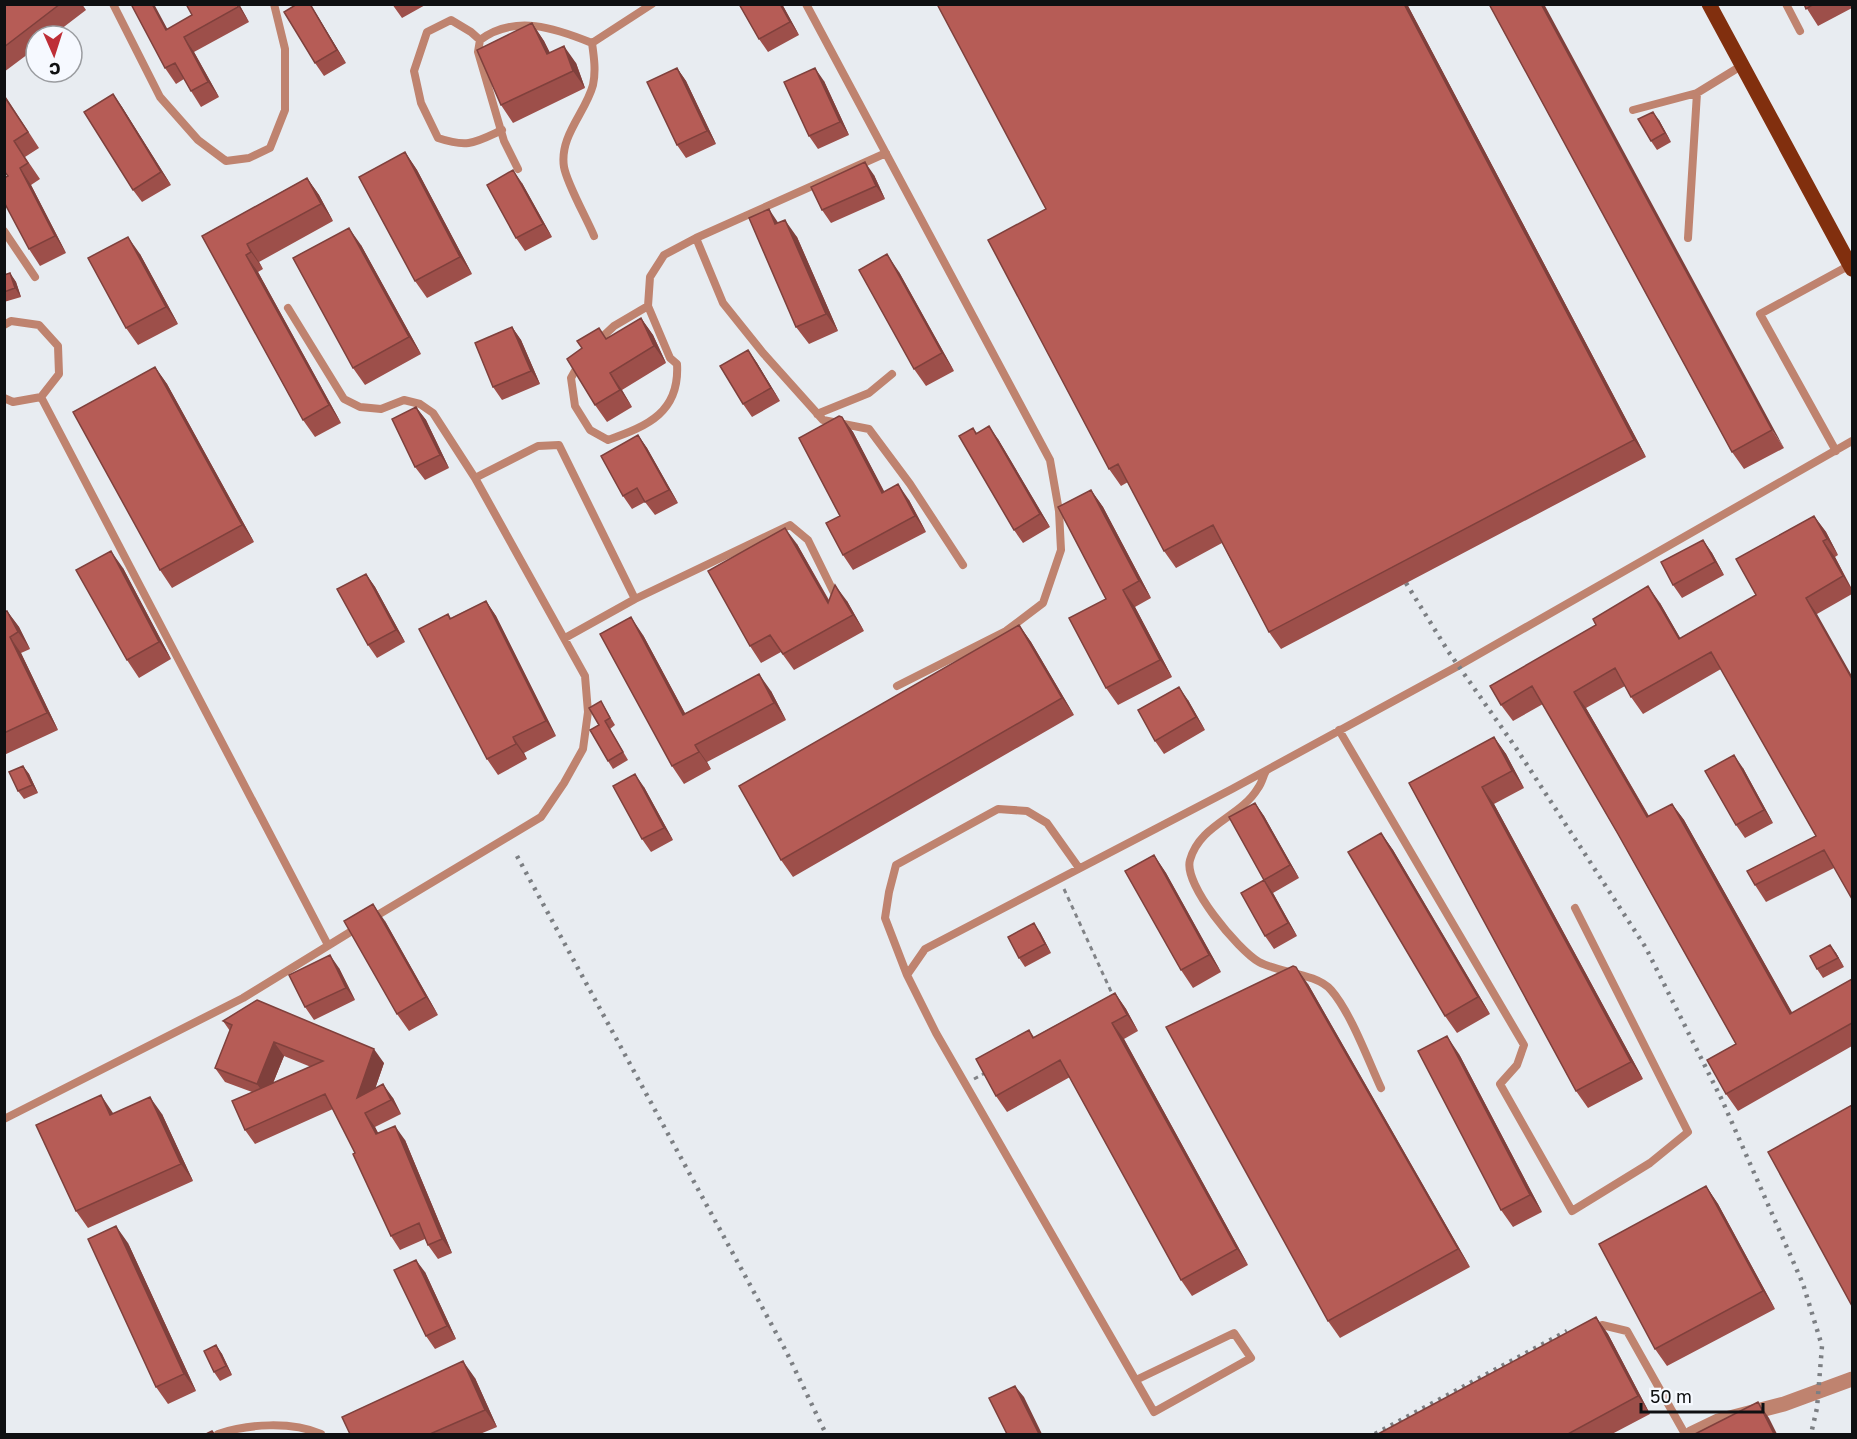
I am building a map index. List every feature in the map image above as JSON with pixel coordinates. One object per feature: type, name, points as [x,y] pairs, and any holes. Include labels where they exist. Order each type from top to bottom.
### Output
[{"type":"main road","points":[[1709,4],[1851,267]]},
{"type":"street","points":[[1691,1434],[1718,1421],[1784,1404],[1852,1379]]},
{"type":"lane","points":[[113,4],[160,97],[198,140],[226,161],[249,158],[270,148],[285,110],[285,49],[274,4]]},
{"type":"lane","points":[[592,43],[652,4]]},
{"type":"lane","points":[[806,4],[1050,460],[1059,511],[1061,550],[1043,603],[1006,631],[897,686]]},
{"type":"lane","points":[[1786,4],[1800,31]]},
{"type":"lane","points":[[480,40],[451,20],[428,33],[414,71],[421,103],[438,138],[460,146],[479,141],[502,130]]},
{"type":"lane","points":[[518,169],[502,130],[478,52],[480,40],[493,31],[520,25],[551,27],[592,43]]},
{"type":"lane","points":[[592,43],[595,60],[593,86],[574,120],[565,152],[564,168],[594,236]]},
{"type":"lane","points":[[1634,110],[1697,93],[1741,66]]},
{"type":"lane","points":[[1688,238],[1697,93]]},
{"type":"lane","points":[[648,306],[614,326],[586,352],[571,378],[575,406],[590,430],[608,440],[642,429],[660,414],[676,389],[677,364],[670,358],[648,306],[650,277],[664,255],[696,238],[886,153]]},
{"type":"lane","points":[[4,231],[35,277]]},
{"type":"lane","points":[[696,238],[723,303],[763,353],[823,420],[869,429],[910,484],[963,565]]},
{"type":"lane","points":[[1836,451],[1760,314],[1851,267]]},
{"type":"lane","points":[[4,1119],[243,998],[541,817],[583,749],[588,712],[585,676],[475,478],[433,413],[420,404],[404,400],[381,408],[360,407],[344,399],[288,308]]},
{"type":"lane","points":[[4,325],[11,321],[39,325],[58,346],[59,374],[41,397],[13,402],[4,398]]},
{"type":"lane","points":[[817,414],[869,393],[892,374]]},
{"type":"lane","points":[[41,397],[328,945]]},
{"type":"lane","points":[[907,975],[925,949],[1266,771],[1458,666],[1852,441]]},
{"type":"lane","points":[[475,478],[538,446],[559,445],[635,599]]},
{"type":"lane","points":[[565,638],[635,599],[790,525],[808,540],[837,600]]},
{"type":"lane","points":[[1339,730],[1524,1046],[1517,1065],[1500,1084],[1572,1211],[1650,1163],[1688,1132],[1575,909]]},
{"type":"lane","points":[[1266,771],[1258,789],[1203,836],[1189,861],[1195,889],[1236,942],[1259,962],[1297,973],[1330,989],[1352,1026],[1382,1088]]},
{"type":"lane","points":[[1079,868],[1047,823],[1027,811],[998,809],[896,866],[888,892],[885,918],[907,975],[936,1033],[1154,1412],[1251,1358],[1234,1333],[1136,1380]]},
{"type":"lane","points":[[1581,1336],[1602,1325],[1628,1331],[1685,1434]]},
{"type":"lane","points":[[218,1434],[270,1426],[306,1428],[321,1434]]},
{"type":"path","points":[[1059,879],[1117,1004]]},
{"type":"path","points":[[966,1083],[996,1067]]},
{"type":"building","points":[[4,4],[60,4],[34,24],[24,24],[24,32],[4,47]]},
{"type":"building","points":[[131,4],[152,4],[166,30],[192,15],[186,4],[237,4],[238,7],[184,37],[208,82],[191,91],[175,63],[165,68]]},
{"type":"building","points":[[297,4],[310,4],[337,50],[315,63],[284,12]]},
{"type":"building","points":[[739,4],[780,4],[790,22],[759,39]]},
{"type":"building","points":[[937,4],[1404,4],[1634,440],[1269,632],[1213,525],[1164,551],[1118,464],[1109,469],[988,240],[1046,209]]},
{"type":"building","points":[[1489,4],[1541,4],[1772,430],[1732,452]]},
{"type":"building","points":[[1804,4],[1814,4],[1806,9]]},
{"type":"building","points":[[532,23],[547,54],[564,46],[573,71],[501,105],[477,50]]},
{"type":"building","points":[[677,68],[707,131],[677,145],[647,82]]},
{"type":"building","points":[[815,68],[840,122],[809,136],[784,82]]},
{"type":"building","points":[[113,94],[161,172],[133,190],[84,112]]},
{"type":"building","points":[[4,96],[28,132],[14,141],[28,163],[20,168],[55,236],[29,249],[4,202],[4,178],[8,176],[4,171]]},
{"type":"building","points":[[1653,112],[1665,133],[1651,141],[1638,119]]},
{"type":"building","points":[[405,152],[460,257],[415,281],[359,177]]},
{"type":"building","points":[[865,162],[876,186],[822,210],[811,187]]},
{"type":"building","points":[[513,170],[543,224],[516,238],[487,185]]},
{"type":"building","points":[[307,178],[321,204],[247,244],[251,252],[246,255],[329,405],[303,420],[202,236]]},
{"type":"building","points":[[769,209],[775,224],[785,220],[826,314],[796,327],[749,218]]},
{"type":"building","points":[[349,228],[409,337],[353,368],[293,258]]},
{"type":"building","points":[[128,237],[166,307],[126,328],[88,258]]},
{"type":"building","points":[[887,254],[942,353],[914,369],[859,270]]},
{"type":"building","points":[[10,273],[15,288],[4,292],[4,275]]},
{"type":"building","points":[[641,318],[654,346],[610,373],[620,390],[595,405],[567,359],[582,348],[577,341],[599,328],[606,339]]},
{"type":"building","points":[[512,327],[531,371],[493,387],[475,343]]},
{"type":"building","points":[[748,350],[771,388],[743,404],[720,366]]},
{"type":"building","points":[[155,367],[242,525],[160,570],[73,412]]},
{"type":"building","points":[[416,407],[440,455],[415,467],[392,419]]},
{"type":"building","points":[[839,416],[842,417],[882,493],[898,484],[915,516],[843,555],[826,523],[840,516],[799,438]]},
{"type":"building","points":[[989,426],[1040,514],[1014,530],[959,436],[973,428],[976,434]]},
{"type":"building","points":[[638,435],[669,490],[645,502],[637,488],[623,496],[601,456]]},
{"type":"building","points":[[1091,490],[1139,581],[1123,590],[1160,660],[1106,688],[1069,618],[1106,599],[1058,507]]},
{"type":"building","points":[[1814,516],[1827,539],[1823,541],[1843,576],[1806,598],[1852,679],[1852,899],[1824,850],[1755,885],[1747,871],[1816,836],[1711,652],[1631,697],[1615,668],[1574,692],[1647,817],[1672,804],[1790,1014],[1852,979],[1852,1023],[1726,1094],[1707,1060],[1736,1044],[1618,834],[1532,686],[1501,705],[1490,686],[1596,625],[1593,619],[1648,586],[1679,639],[1756,595],[1736,559]]},
{"type":"building","points":[[785,528],[828,603],[835,585],[853,615],[783,654],[770,635],[750,646],[708,571]]},
{"type":"building","points":[[1703,540],[1715,562],[1673,585],[1661,562]]},
{"type":"building","points":[[111,551],[159,642],[127,660],[76,570]]},
{"type":"building","points":[[366,574],[396,630],[368,645],[337,589]]},
{"type":"building","points":[[486,601],[546,721],[513,737],[516,744],[487,759],[419,629],[448,614],[450,619]]},
{"type":"building","points":[[7,611],[18,632],[10,637],[47,713],[4,733],[4,612]]},
{"type":"building","points":[[631,617],[683,715],[759,674],[774,703],[695,745],[699,752],[672,766],[600,634]]},
{"type":"building","points":[[1019,625],[1062,698],[781,860],[739,786]]},
{"type":"building","points":[[1179,687],[1196,717],[1155,741],[1138,710]]},
{"type":"building","points":[[601,701],[610,718],[605,721],[623,752],[608,761],[590,730],[599,725],[589,708]]},
{"type":"building","points":[[1494,737],[1512,771],[1482,787],[1631,1062],[1576,1091],[1409,783]]},
{"type":"building","points":[[1734,755],[1764,810],[1736,825],[1705,771]]},
{"type":"building","points":[[23,766],[32,785],[18,791],[9,772]]},
{"type":"building","points":[[635,774],[664,828],[642,839],[613,786]]},
{"type":"building","points":[[1255,803],[1290,865],[1264,880],[1229,817]]},
{"type":"building","points":[[1381,833],[1478,997],[1445,1016],[1348,852]]},
{"type":"building","points":[[1154,855],[1209,955],[1181,970],[1125,871]]},
{"type":"building","points":[[1264,880],[1288,923],[1265,936],[1241,893]]},
{"type":"building","points":[[373,904],[426,997],[397,1014],[344,921]]},
{"type":"building","points":[[1034,923],[1045,944],[1019,958],[1008,937]]},
{"type":"building","points":[[1830,945],[1838,958],[1817,969],[1810,956]]},
{"type":"building","points":[[330,955],[346,988],[305,1007],[289,975]]},
{"type":"building","points":[[1293,966],[1296,967],[1458,1249],[1328,1321],[1166,1027]]},
{"type":"building","points":[[1115,993],[1127,1015],[1112,1023],[1237,1249],[1181,1280],[1060,1060],[996,1096],[976,1059],[1029,1030],[1033,1038]]},
{"type":"building","points":[[257,1000],[374,1049],[357,1098],[383,1084],[391,1100],[365,1113],[376,1134],[395,1126],[442,1239],[428,1245],[419,1223],[391,1236],[353,1154],[355,1153],[325,1094],[245,1130],[232,1101],[323,1061],[274,1042],[257,1084],[215,1068],[232,1025],[223,1021]]},
{"type":"building","points":[[1447,1036],[1530,1195],[1501,1210],[1418,1051]]},
{"type":"building","points":[[101,1095],[110,1115],[150,1097],[181,1164],[76,1211],[36,1125]]},
{"type":"building","points":[[1852,1105],[1852,1306],[1768,1152]]},
{"type":"building","points":[[1706,1186],[1763,1291],[1655,1349],[1599,1244]]},
{"type":"building","points":[[116,1226],[184,1374],[156,1387],[88,1239]]},
{"type":"building","points":[[416,1260],[447,1326],[426,1336],[394,1270]]},
{"type":"building","points":[[1596,1317],[1638,1396],[1568,1434],[1378,1434]]},
{"type":"building","points":[[216,1345],[226,1366],[214,1372],[204,1351]]},
{"type":"building","points":[[463,1361],[485,1410],[430,1434],[350,1434],[342,1417]]},
{"type":"building","points":[[1015,1386],[1039,1434],[1007,1434],[989,1398]]},
{"type":"building","points":[[1758,1402],[1774,1434],[1695,1434]]},
{"type":"railway","points":[[1406,583],[1448,651],[1516,748],[1646,948],[1722,1100],[1803,1284],[1822,1346],[1817,1408],[1811,1434]]},
{"type":"railway","points":[[517,856],[787,1353],[826,1434]]},
{"type":"railway","points":[[1375,1434],[1567,1331]]}]
